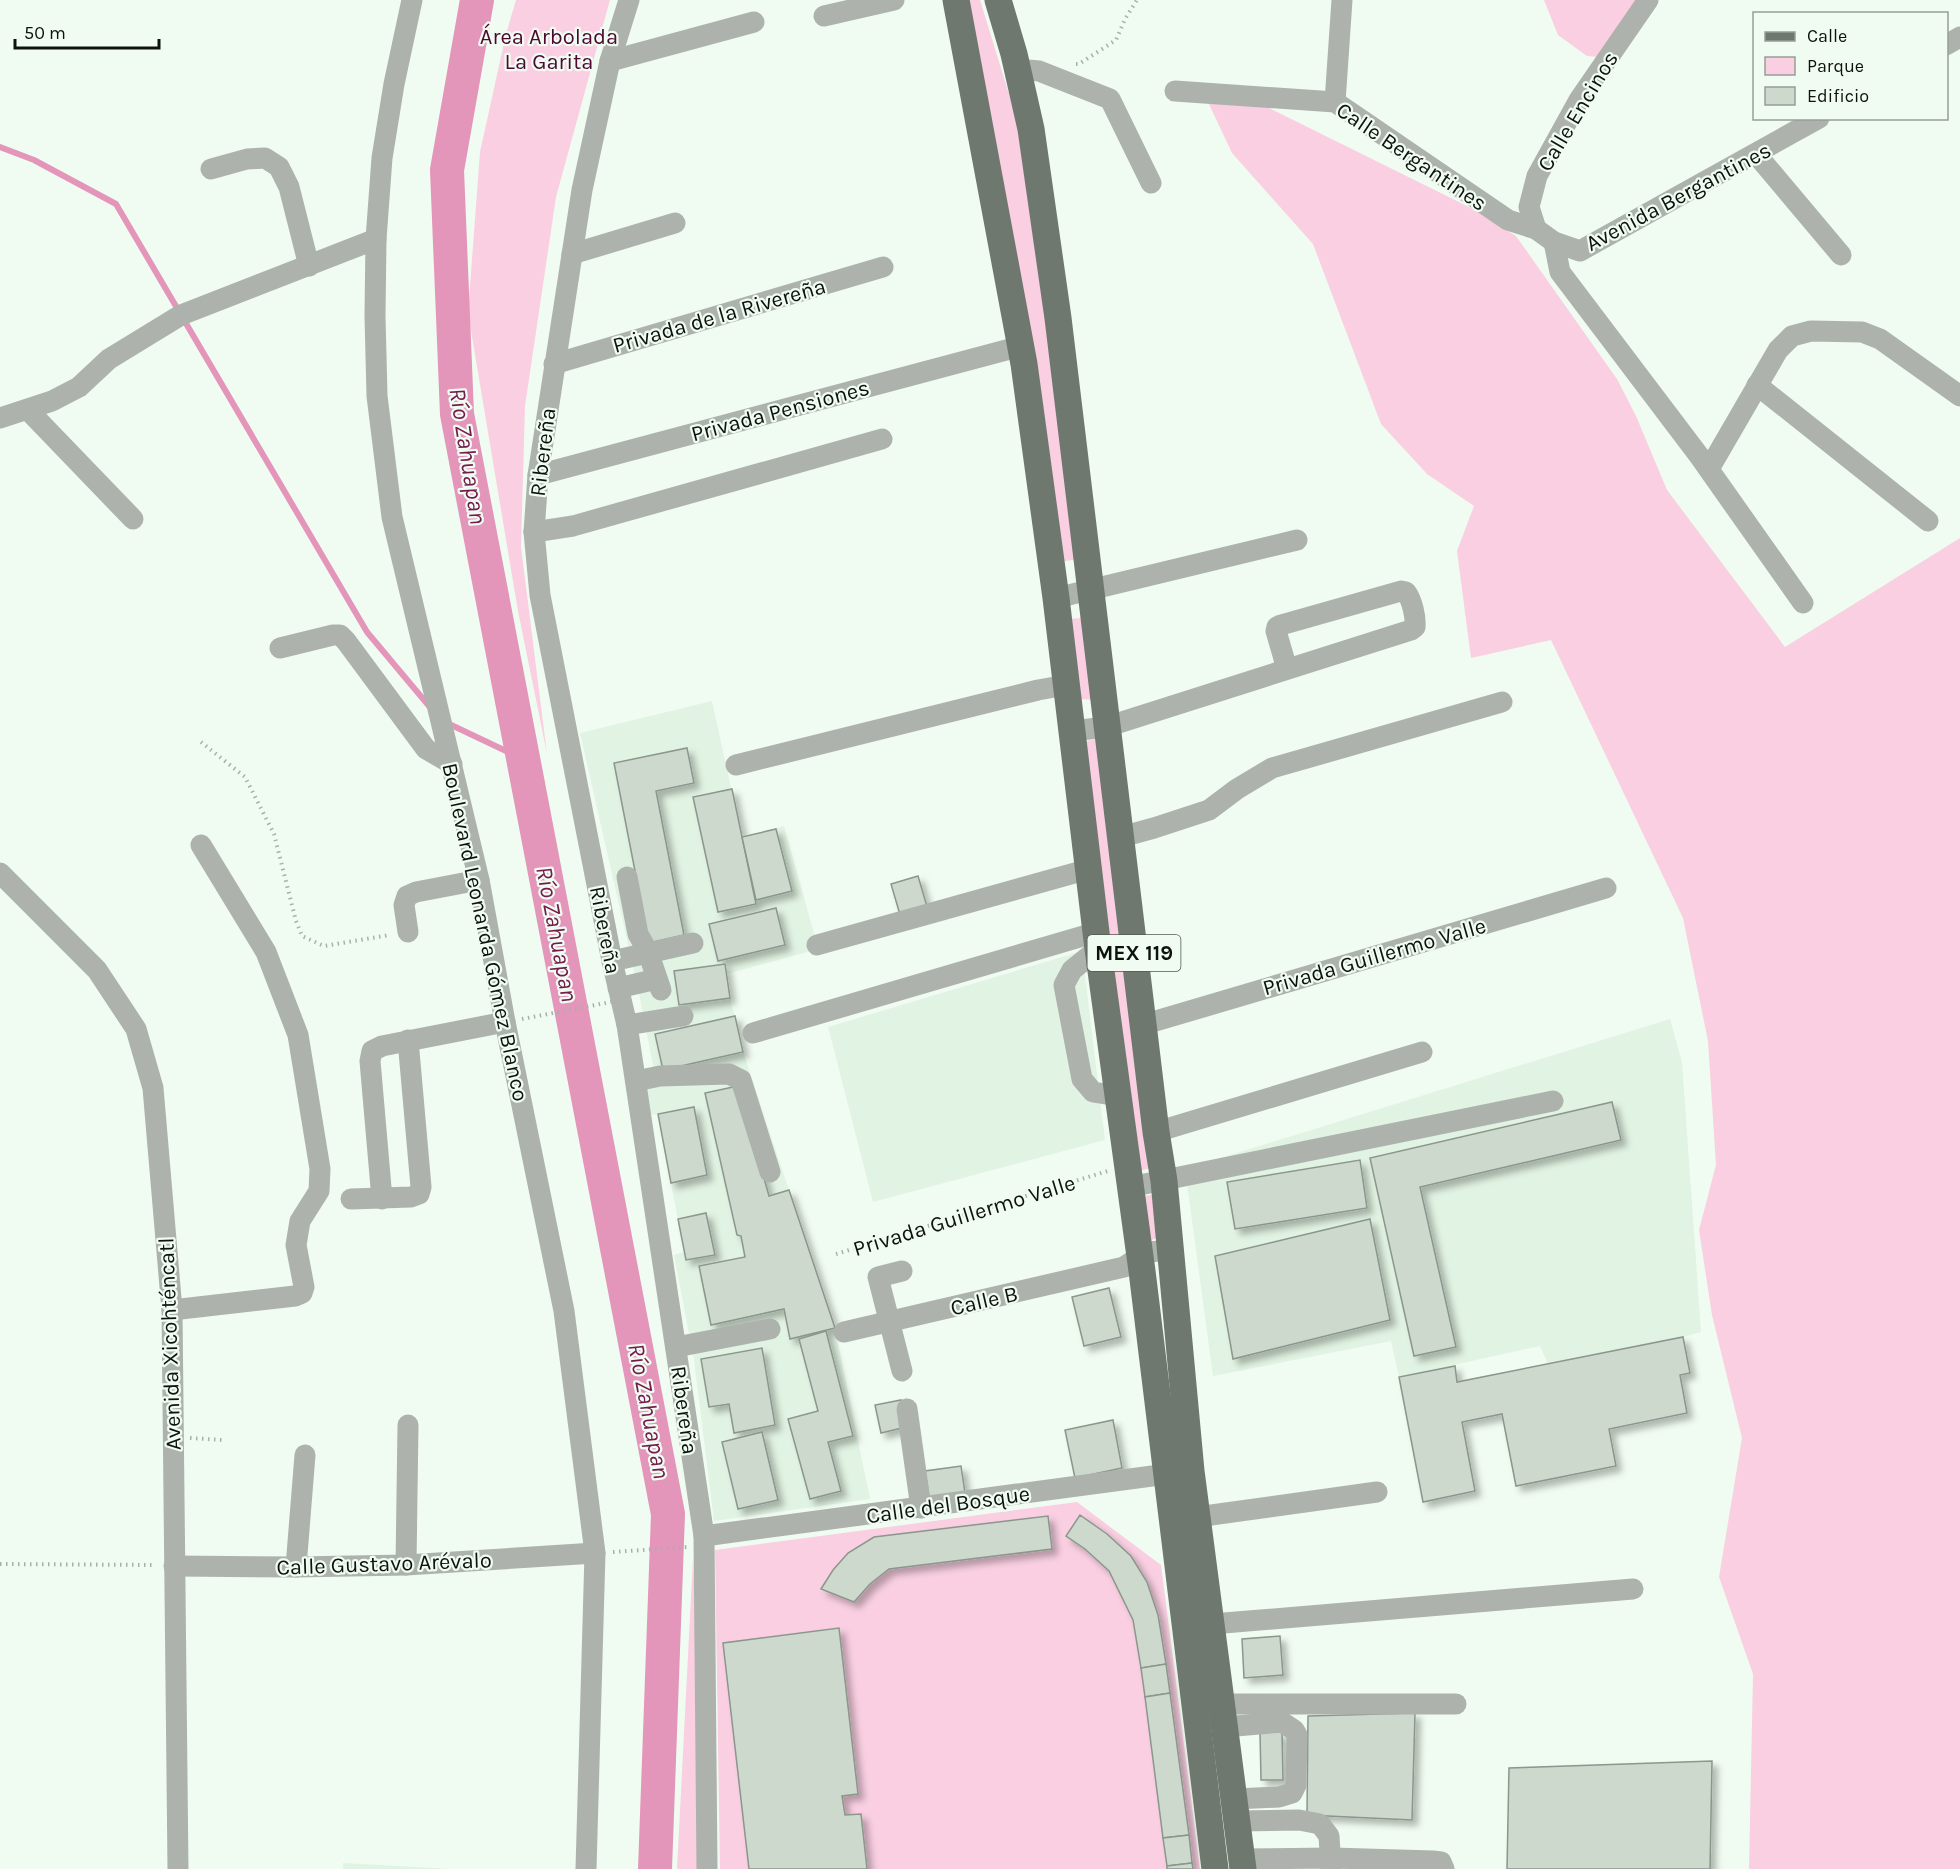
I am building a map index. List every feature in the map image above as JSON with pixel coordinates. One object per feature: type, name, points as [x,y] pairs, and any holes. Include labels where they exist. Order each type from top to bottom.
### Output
[{"type":"main road","name":"MEX 119","points":[[956,0],[1021,346],[1056,598],[1097,941],[1129,1176],[1135,1265],[1180,1472],[1197,1517],[1242,1864]]},
{"type":"main road","name":"MEX 119","points":[[998,0],[1031,129],[1058,318],[1142,1025],[1164,1181],[1172,1258],[1180,1472],[1215,1869]]},
{"type":"street","name":"Boulevard Leonarda Gómez Blanco","points":[[412,0],[394,84],[382,158],[376,239],[377,396],[392,517],[513,1020],[564,1311],[599,1552],[586,1869]]},
{"type":"street","name":"Ribereña","points":[[629,0],[610,62],[582,190],[538,475],[534,532],[540,595],[617,995],[627,1025],[704,1536],[707,1869]]},
{"type":"street","points":[[824,16],[894,0]]},
{"type":"street","points":[[1335,102],[1342,0]]},
{"type":"street","name":"Calle Encinos","points":[[1536,229],[1529,207],[1538,176],[1579,100],[1648,0]]},
{"type":"street","points":[[610,62],[753,22]]},
{"type":"street","points":[[1017,69],[1039,70],[1110,99],[1151,183]]},
{"type":"street","name":"Calle Bergantines","points":[[1175,91],[1335,102],[1508,220],[1536,229]]},
{"type":"street","name":"Avenida Bergantines","points":[[1536,229],[1554,242],[1580,251],[1816,120]]},
{"type":"street","points":[[1756,154],[1841,255]]},
{"type":"street","points":[[211,169],[247,159],[265,158],[279,167],[289,187],[309,266]]},
{"type":"street","points":[[572,254],[675,223]]},
{"type":"street","points":[[0,418],[52,401],[79,387],[109,358],[181,315],[376,239]]},
{"type":"street","points":[[1554,242],[1560,272],[1709,469],[1803,603]]},
{"type":"street","name":"Privada de la Rivereña","points":[[554,364],[883,267]]},
{"type":"street","points":[[1709,469],[1778,350],[1792,336],[1811,331],[1862,332],[1880,339],[1960,396]]},
{"type":"street","name":"Privada Pensiones","points":[[538,475],[1021,346]]},
{"type":"street","points":[[1757,385],[1928,521]]},
{"type":"street","points":[[28,410],[133,519]]},
{"type":"street","points":[[534,532],[573,526],[882,439]]},
{"type":"street","points":[[1056,598],[1297,540]]},
{"type":"street","points":[[1072,731],[1106,727],[1411,630],[1415,627],[1415,622],[1409,596],[1406,592],[1401,591],[1277,627],[1276,632],[1287,669]]},
{"type":"street","points":[[280,648],[340,635],[426,749],[452,764]]},
{"type":"street","points":[[736,765],[1066,685]]},
{"type":"street","points":[[1121,837],[1209,810],[1237,789],[1272,768],[1502,702]]},
{"type":"street","points":[[172,1310],[295,1296],[302,1293],[304,1287],[296,1245],[300,1221],[319,1191],[320,1169],[298,1035],[266,952],[201,845]]},
{"type":"street","points":[[817,945],[1089,869]]},
{"type":"street","name":"Avenida Xicohténcatl","points":[[0,873],[98,970],[136,1029],[153,1089],[172,1310],[178,1869]]},
{"type":"street","points":[[617,995],[659,984],[648,952],[638,934],[627,877]]},
{"type":"street","points":[[408,932],[404,905],[407,896],[416,892],[479,880]]},
{"type":"street","name":"Privada Guillermo Valle","points":[[1142,1025],[1606,888]]},
{"type":"street","points":[[753,1033],[1097,941]]},
{"type":"street","points":[[1097,941],[1072,970],[1064,985],[1082,1079],[1093,1092],[1118,1096]]},
{"type":"street","points":[[612,961],[693,943]]},
{"type":"street","points":[[627,1025],[683,1016]]},
{"type":"street","points":[[382,1199],[370,1061],[372,1051],[382,1046],[408,1040],[513,1020]]},
{"type":"street","points":[[351,1199],[411,1197],[419,1194],[421,1187],[408,1040]]},
{"type":"street","points":[[1156,1132],[1422,1052]]},
{"type":"street","points":[[636,1081],[660,1077],[729,1074],[741,1080],[770,1172]]},
{"type":"street","points":[[1129,1176],[1164,1181],[1553,1101]]},
{"type":"street","name":"Calle B","points":[[844,1332],[1135,1265],[1149,1273],[1159,1272],[1172,1258]]},
{"type":"street","points":[[902,1270],[878,1277],[902,1371]]},
{"type":"street","points":[[676,1347],[770,1329]]},
{"type":"street","points":[[907,1409],[921,1508]]},
{"type":"street","points":[[406,1565],[408,1425]]},
{"type":"street","points":[[296,1567],[305,1455]]},
{"type":"street","name":"Calle del Bosque","points":[[704,1536],[1180,1472]]},
{"type":"street","points":[[1197,1517],[1377,1492]]},
{"type":"street","name":"Calle Gustavo Arévalo","points":[[174,1566],[406,1565],[599,1552]]},
{"type":"street","points":[[1212,1624],[1633,1589]]},
{"type":"street","points":[[1222,1716],[1456,1704]]},
{"type":"street","points":[[1222,1716],[1282,1722],[1294,1730],[1297,1736],[1296,1785],[1292,1793],[1235,1810]]},
{"type":"street","points":[[1235,1810],[1320,1824],[1329,1836],[1332,1864]]},
{"type":"street","points":[[1242,1864],[1434,1861],[1441,1862],[1444,1869]]},
{"type":"path","points":[[1070,64],[1079,64],[1116,40],[1137,0]]},
{"type":"path","points":[[201,742],[245,777],[274,834],[296,921],[302,936],[324,946],[408,932]]},
{"type":"path","points":[[513,1020],[617,995]]},
{"type":"path","name":"Privada Guillermo Valle","points":[[836,1254],[1129,1176]]},
{"type":"path","points":[[173,1437],[222,1440]]},
{"type":"path","points":[[599,1552],[683,1548]]},
{"type":"path","points":[[0,1564],[120,1563],[174,1566]]},
{"type":"shaded area","points":[[712,701],[742,837],[784,826],[818,949],[727,974],[730,998],[746,1061],[835,1328],[870,1499],[714,1521],[694,1360],[674,1255],[684,1252],[658,1114],[650,1115],[644,1083],[656,1080],[637,984],[580,733]]},
{"type":"shaded area","points":[[1082,951],[1105,1140],[873,1202],[828,1027]]},
{"type":"shaded area","points":[[1670,1019],[1682,1062],[1701,1332],[1548,1364],[1540,1346],[1399,1377],[1391,1341],[1213,1376],[1185,1169]]},
{"type":"shaded area","points":[[343,1863],[452,1869],[343,1869]]},
{"type":"green space","name":"Área Arbolada La Garita","points":[[516,0],[610,0],[556,197],[525,406],[521,547],[547,754],[518,611],[468,313],[480,152],[506,34]]},
{"type":"green space","points":[[963,0],[980,0],[1016,117],[1080,559],[1058,562]]},
{"type":"green space","points":[[1544,0],[1640,0],[1599,57],[1587,56],[1558,35]]},
{"type":"green space","points":[[1208,102],[1265,106],[1473,209],[1516,236],[1617,379],[1636,416],[1667,490],[1785,647],[1960,538],[1960,1869],[1749,1869],[1753,1674],[1719,1577],[1742,1438],[1712,1315],[1699,1230],[1716,1165],[1708,1041],[1683,918],[1551,640],[1471,658],[1457,551],[1474,506],[1427,474],[1381,424],[1313,244],[1232,153]]},
{"type":"green space","points":[[1084,618],[1098,700],[1079,699],[1064,619]]},
{"type":"green space","points":[[1107,737],[1155,1167],[1135,1172],[1081,742]]},
{"type":"green space","points":[[1158,1194],[1163,1237],[1142,1242],[1137,1197]]},
{"type":"green space","points":[[1077,1502],[1161,1565],[1200,1869],[720,1869],[715,1550]]},
{"type":"green space","points":[[693,1558],[700,1730],[698,1869],[677,1869]]},
{"type":"building","points":[[687,748],[694,783],[656,791],[684,935],[649,943],[614,763]]},
{"type":"building","points":[[732,789],[756,904],[718,912],[693,797]]},
{"type":"building","points":[[776,829],[792,891],[756,900],[742,837]]},
{"type":"building","points":[[918,876],[928,910],[901,918],[891,884]]},
{"type":"building","points":[[776,908],[785,945],[718,961],[709,924]]},
{"type":"building","points":[[725,964],[730,998],[679,1005],[674,971]]},
{"type":"building","points":[[735,1016],[743,1052],[663,1070],[655,1034]]},
{"type":"building","points":[[738,1086],[769,1196],[789,1190],[835,1328],[790,1339],[784,1309],[711,1325],[699,1266],[745,1257],[741,1236],[737,1235],[705,1093]]},
{"type":"building","points":[[1612,1102],[1621,1140],[1420,1187],[1456,1347],[1414,1356],[1370,1158]]},
{"type":"building","points":[[694,1107],[707,1175],[671,1183],[658,1114]]},
{"type":"building","points":[[1360,1160],[1367,1208],[1235,1229],[1227,1182]]},
{"type":"building","points":[[706,1213],[715,1255],[686,1260],[678,1219]]},
{"type":"building","points":[[1370,1219],[1390,1320],[1233,1359],[1215,1256]]},
{"type":"building","points":[[1109,1288],[1121,1337],[1084,1346],[1072,1297]]},
{"type":"building","points":[[826,1331],[853,1436],[828,1442],[841,1491],[810,1499],[788,1419],[818,1411],[799,1339]]},
{"type":"building","points":[[1683,1337],[1690,1373],[1680,1375],[1687,1413],[1609,1429],[1616,1466],[1516,1486],[1502,1414],[1462,1422],[1475,1491],[1423,1502],[1399,1377],[1455,1366],[1457,1382]]},
{"type":"building","points":[[762,1348],[775,1425],[734,1433],[729,1404],[709,1407],[701,1359]]},
{"type":"building","points":[[901,1400],[906,1427],[881,1433],[875,1405]]},
{"type":"building","points":[[1113,1420],[1122,1468],[1075,1478],[1065,1430]]},
{"type":"building","points":[[762,1432],[778,1500],[738,1509],[722,1442]]},
{"type":"building","points":[[961,1466],[965,1493],[929,1497],[925,1471]]},
{"type":"building","points":[[1080,1515],[1107,1534],[1131,1556],[1147,1582],[1158,1615],[1166,1664],[1141,1668],[1133,1620],[1109,1571],[1085,1549],[1066,1536]]},
{"type":"building","points":[[1048,1516],[1052,1549],[889,1569],[870,1584],[854,1602],[821,1589],[833,1570],[848,1553],[874,1537]]},
{"type":"building","points":[[839,1628],[858,1794],[842,1796],[845,1815],[861,1814],[867,1869],[749,1869],[723,1643]]},
{"type":"building","points":[[1280,1636],[1283,1675],[1244,1678],[1242,1639]]},
{"type":"building","points":[[1166,1664],[1170,1693],[1145,1697],[1141,1668]]},
{"type":"building","points":[[1170,1693],[1189,1835],[1163,1838],[1145,1697]]},
{"type":"building","points":[[1415,1713],[1412,1820],[1307,1815],[1308,1716]]},
{"type":"building","points":[[1260,1732],[1282,1732],[1283,1780],[1261,1780]]},
{"type":"building","points":[[1712,1761],[1710,1869],[1507,1869],[1509,1768]]},
{"type":"building","points":[[1189,1835],[1192,1863],[1167,1866],[1163,1838]]},
{"type":"building","points":[[1192,1863],[1193,1869],[1167,1869],[1167,1866]]},
{"type":"waterway","name":"Río Zahuapan","points":[[477,0],[447,170],[457,414],[668,1514],[655,1869]]},
{"type":"waterway","points":[[0,147],[34,160],[116,204],[367,632],[429,706]]},
{"type":"waterway","points":[[447,723],[523,759]]}]
